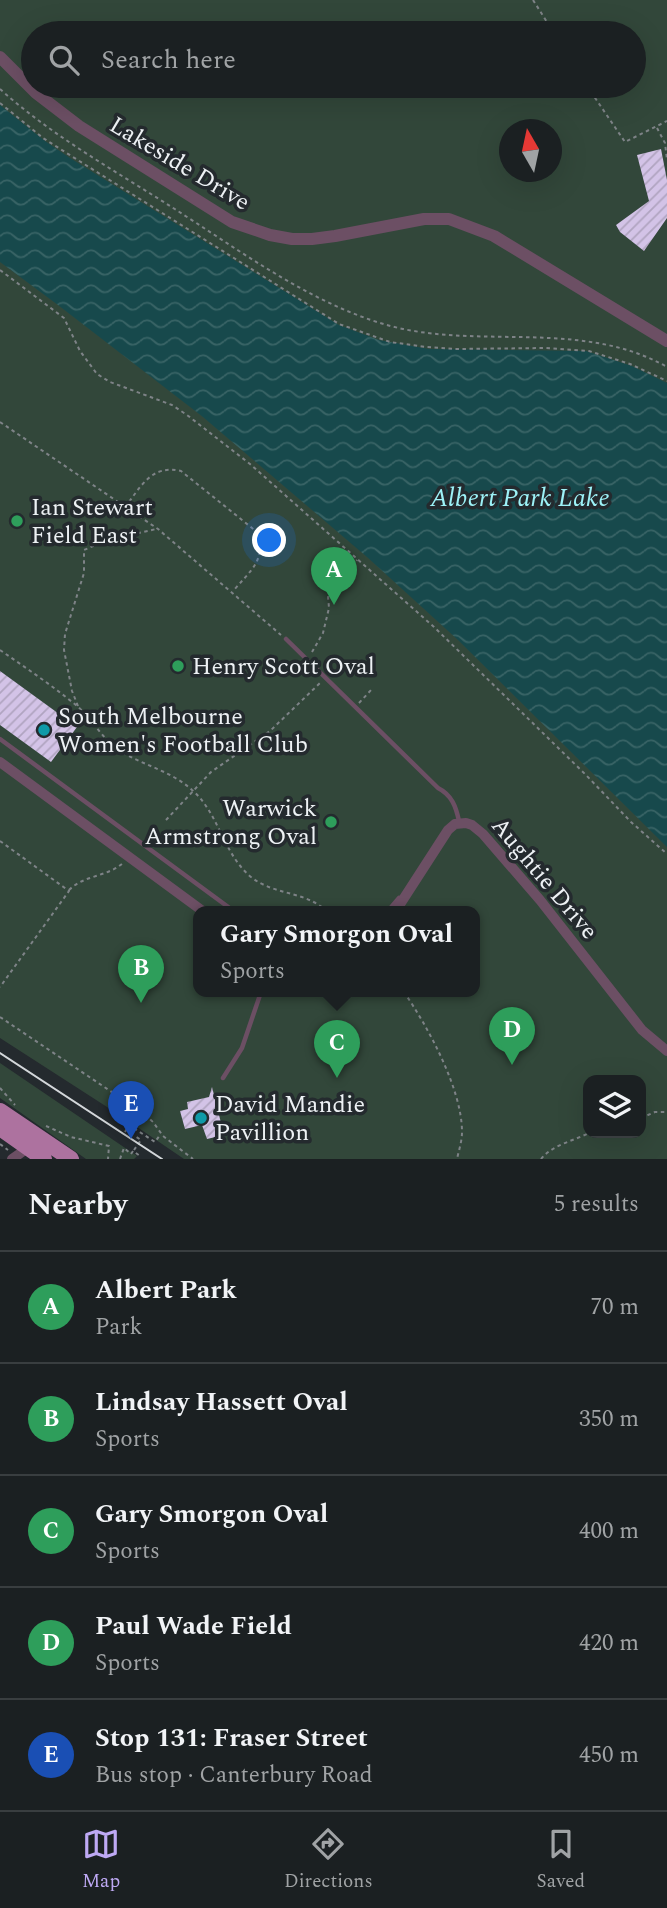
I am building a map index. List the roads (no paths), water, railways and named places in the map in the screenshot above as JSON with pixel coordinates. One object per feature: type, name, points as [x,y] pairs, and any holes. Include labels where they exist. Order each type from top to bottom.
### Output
[{"type":"main road","points":[[8,1108],[39,1138],[71,1159]]},
{"type":"main road","points":[[0,1128],[39,1138]]},
{"type":"main road","points":[[39,1138],[44,1159]]},
{"type":"street","name":"Lakeside Drive","points":[[0,57],[21,78]]},
{"type":"street","name":"Lakeside Drive","points":[[43,98],[79,126],[232,222],[270,235],[292,239],[335,236],[424,219],[449,219],[494,236],[667,341]]},
{"type":"street","points":[[0,762],[196,906]]},
{"type":"street","name":"Aughtie Drive","points":[[399,906],[447,830],[454,824],[472,825],[484,834],[540,900],[642,1030],[667,1051]]},
{"type":"street","points":[[12,1159],[39,1138]]},
{"type":"lane","points":[[286,639],[438,788],[445,791],[455,806],[460,823]]},
{"type":"lane","points":[[0,739],[226,906]]},
{"type":"lane","points":[[392,906],[414,882]]},
{"type":"lane","points":[[223,1078],[242,1048],[259,997]]},
{"type":"water","name":"Albert Park Lake","points":[[0,105],[70,158],[339,325],[379,340],[429,349],[586,351],[632,366],[667,383],[667,847],[458,640],[367,557],[203,417],[0,262]]},
{"type":"tram line","points":[[0,1053],[162,1159]]},
{"type":"place","name":"Ian Stewart Field East","points":[[17,521]]},
{"type":"place","name":"Albert Park","points":[[334,605]]},
{"type":"place","name":"Henry Scott Oval","points":[[178,666]]},
{"type":"place","name":"South Melbourne Women's Football Club","points":[[44,730]]},
{"type":"place","name":"Warwick Armstrong Oval","points":[[331,822]]},
{"type":"place","name":"Lindsay Hassett Oval","points":[[141,1003]]},
{"type":"place","name":"Paul Wade Field","points":[[512,1065]]},
{"type":"place","name":"Gary Smorgon Oval","points":[[337,1078]]},
{"type":"place","name":"David Mandie Pavillion","points":[[201,1118]]},
{"type":"place","name":"Stop 131: Fraser Street","points":[[131,1139]]}]
